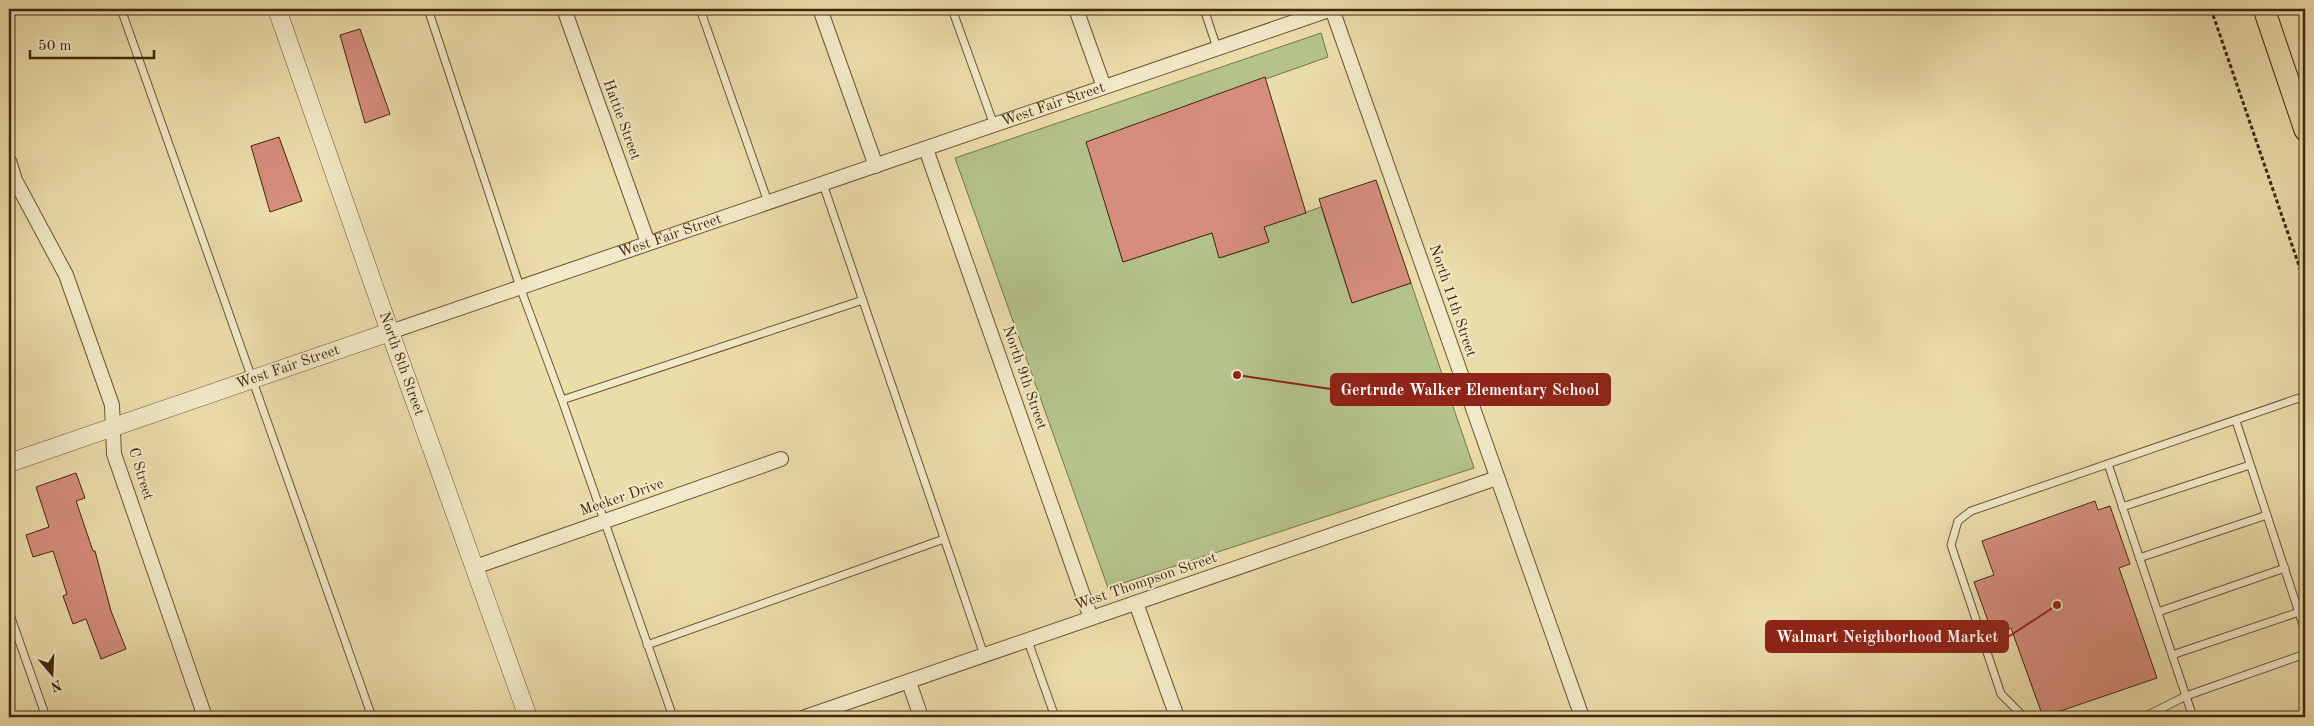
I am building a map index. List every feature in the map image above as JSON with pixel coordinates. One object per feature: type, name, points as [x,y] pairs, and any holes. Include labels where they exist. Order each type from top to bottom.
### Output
[{"type":"main road","points":[[2264,9],[2305,130]]},
{"type":"street","name":"North 8th Street","points":[[277,9],[528,717]]},
{"type":"street","name":"Hattie Street","points":[[564,9],[648,243]]},
{"type":"street","points":[[820,9],[876,166]]},
{"type":"street","points":[[1076,9],[1104,87]]},
{"type":"street","name":"West Fair Street","points":[[9,464],[1332,9]]},
{"type":"street","name":"North 11th Street","points":[[1332,9],[1582,717]]},
{"type":"street","name":"North 9th Street","points":[[926,149],[1090,618]]},
{"type":"street","name":"C Street","points":[[9,161],[15,180],[66,275],[112,405],[114,454],[205,717]]},
{"type":"street","name":"Meeker Drive","points":[[475,567],[781,459]]},
{"type":"street","name":"West Thompson Street","points":[[805,717],[1497,478]]},
{"type":"street","points":[[1136,603],[1177,717]]},
{"type":"street","points":[[909,682],[921,717]]},
{"type":"lane","points":[[121,9],[372,717]]},
{"type":"lane","points":[[428,9],[520,287],[562,400],[673,717]]},
{"type":"lane","points":[[700,9],[768,202]]},
{"type":"lane","points":[[952,9],[994,125]]},
{"type":"lane","points":[[1204,9],[1218,48]]},
{"type":"lane","points":[[823,184],[984,656]]},
{"type":"lane","points":[[562,400],[863,300]]},
{"type":"lane","points":[[2024,717],[2002,694],[1954,555],[1951,545],[1958,521],[1971,511],[2305,396]]},
{"type":"lane","points":[[2236,421],[2305,631]]},
{"type":"lane","points":[[2108,464],[2193,717]]},
{"type":"lane","points":[[2122,507],[2250,465]]},
{"type":"lane","points":[[2139,558],[2267,515]]},
{"type":"lane","points":[[647,645],[944,539]]},
{"type":"lane","points":[[2158,612],[2285,568]]},
{"type":"lane","points":[[9,612],[46,717]]},
{"type":"lane","points":[[2172,655],[2299,612]]},
{"type":"lane","points":[[1028,640],[1055,717]]},
{"type":"lane","points":[[2144,717],[2186,696],[2305,654]]},
{"type":"path","points":[[2211,9],[2305,283]]},
{"type":"green space","points":[[1321,33],[1328,57],[1087,142],[1123,262],[1212,233],[1220,258],[1269,242],[1264,227],[1321,207],[1352,303],[1411,283],[1474,468],[1108,588],[955,158]]},
{"type":"building","points":[[360,29],[390,114],[365,123],[340,35]]},
{"type":"building","points":[[1265,77],[1306,213],[1264,227],[1269,242],[1219,258],[1212,233],[1123,262],[1086,142]]},
{"type":"building","points":[[279,137],[302,201],[270,212],[251,146]]},
{"type":"building","points":[[1376,180],[1411,283],[1352,303],[1319,199]]},
{"type":"building","points":[[76,473],[85,498],[76,501],[93,551],[95,551],[111,611],[126,649],[101,659],[86,619],[73,624],[63,596],[67,594],[53,551],[33,557],[26,535],[49,527],[36,487]]},
{"type":"building","points":[[2095,501],[2098,510],[2110,506],[2130,564],[2119,568],[2157,678],[2043,717],[2011,628],[1993,635],[1974,582],[1994,575],[1982,541]]},
{"type":"place","name":"Gertrude Walker Elementary School","points":[[1237,375]]},
{"type":"place","name":"Walmart Neighborhood Market","points":[[2057,605]]}]
